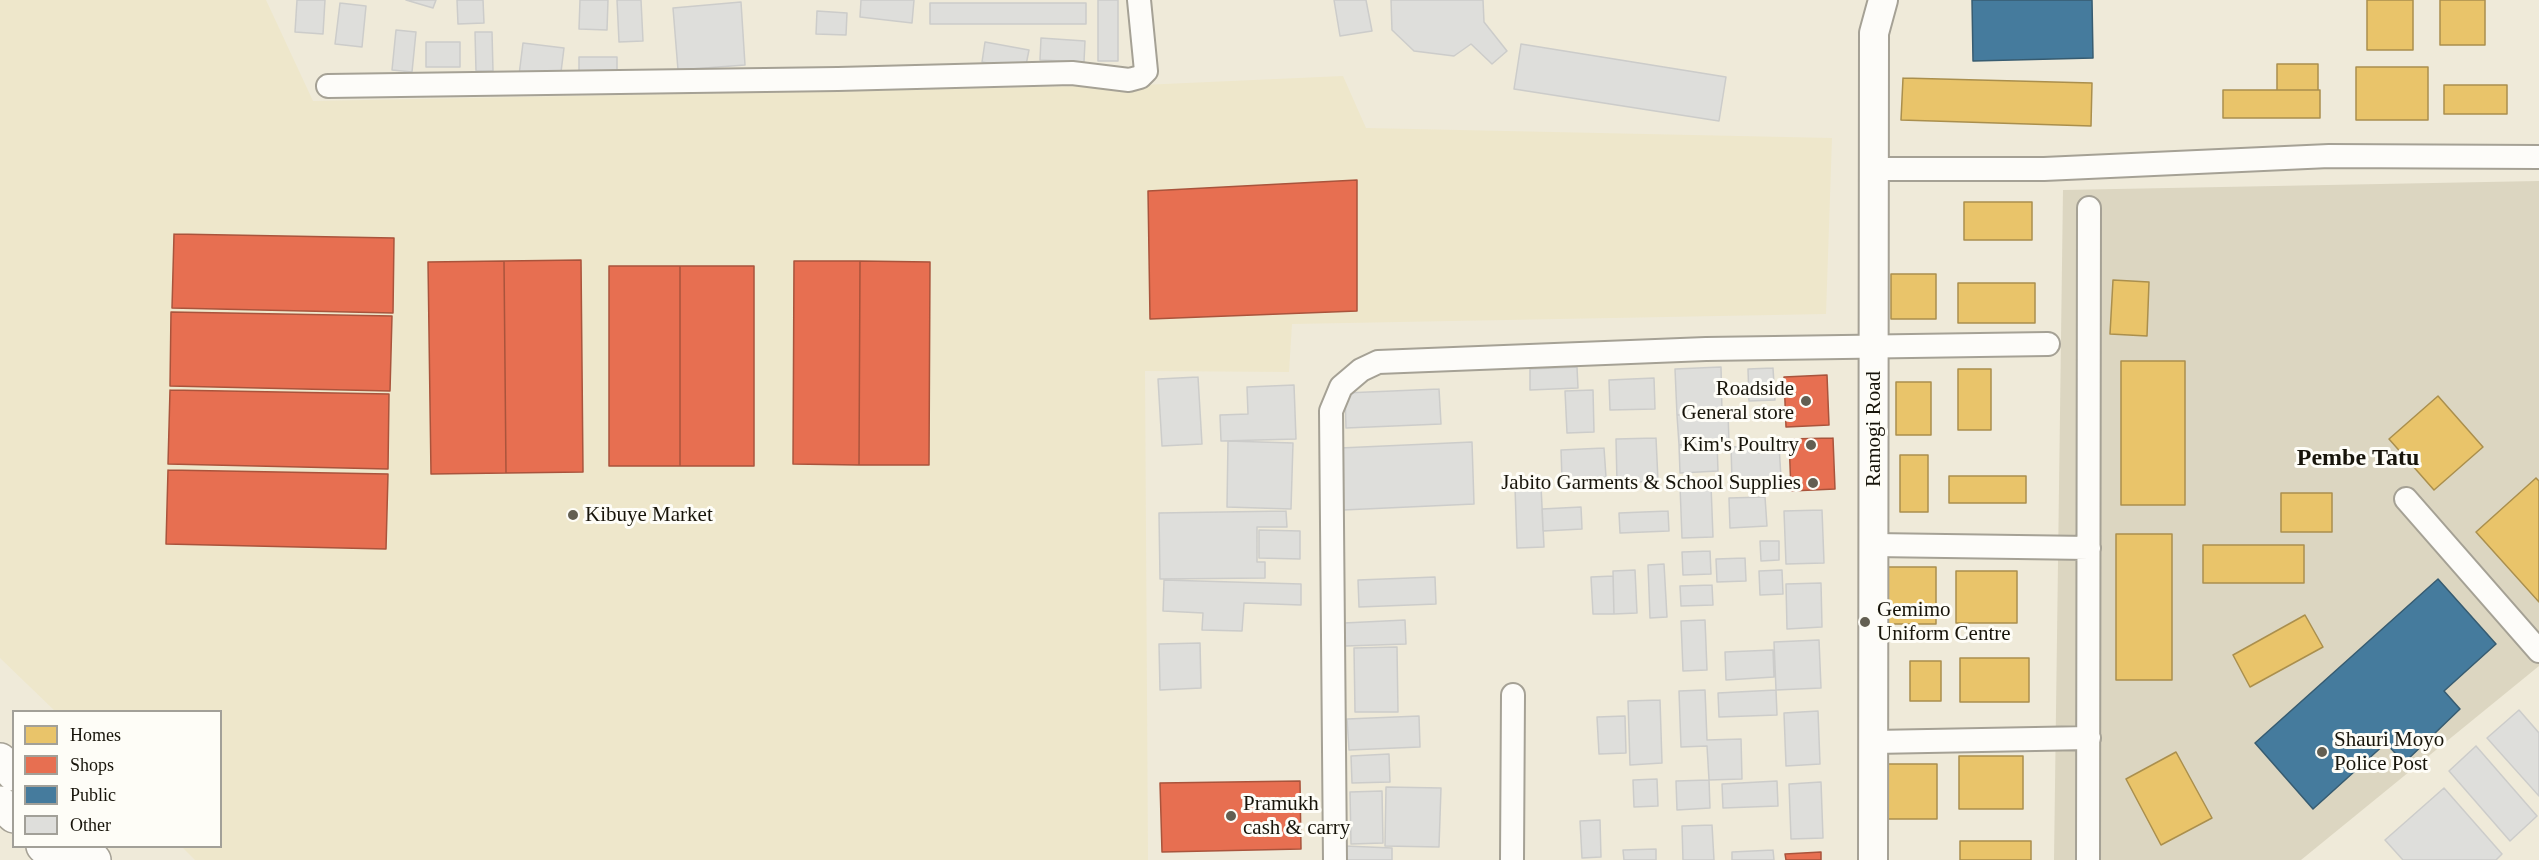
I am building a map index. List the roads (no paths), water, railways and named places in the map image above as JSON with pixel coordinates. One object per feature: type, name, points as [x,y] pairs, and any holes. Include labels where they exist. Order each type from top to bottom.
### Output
[{"type":"highway","points":[[0,760],[12,772]]},
{"type":"highway","points":[[0,803],[12,814]]},
{"type":"highway","points":[[45,848],[57,860]]},
{"type":"highway","points":[[83,848],[94,860]]},
{"type":"street","points":[[328,86],[814,80],[1072,73],[1129,80],[1140,76],[1146,70],[1138,0]]},
{"type":"street","name":"Ramogi Road","points":[[1873,860],[1874,33],[1883,0]]},
{"type":"street","points":[[1874,170],[2044,169],[2329,156],[2539,157]]},
{"type":"street","points":[[2088,860],[2090,208]]},
{"type":"street","points":[[1335,860],[1331,411],[1341,387],[1348,380],[1378,362],[1707,349],[2048,344]]},
{"type":"street","points":[[2406,499],[2539,651]]},
{"type":"street","points":[[1874,544],[2090,548]]},
{"type":"street","points":[[1512,695],[1512,860]]},
{"type":"street","points":[[1874,742],[2089,738]]},
{"type":"place","name":"Roadside General store","points":[[1806,401]]},
{"type":"place","name":"Kim's Poultry","points":[[1811,445]]},
{"type":"place","name":"Jabito Garments & School Supplies","points":[[1813,483]]},
{"type":"place","name":"Kibuye Market","points":[[573,515]]},
{"type":"place","name":"Gemimo Uniform Centre","points":[[1865,622]]},
{"type":"place","name":"Shauri Moyo Police Post","points":[[2322,752]]},
{"type":"place","name":"Pramukh cash & carry","points":[[1231,816]]},
{"type":"district","name":"Pembe Tatu","points":[[2358,459]]}]
